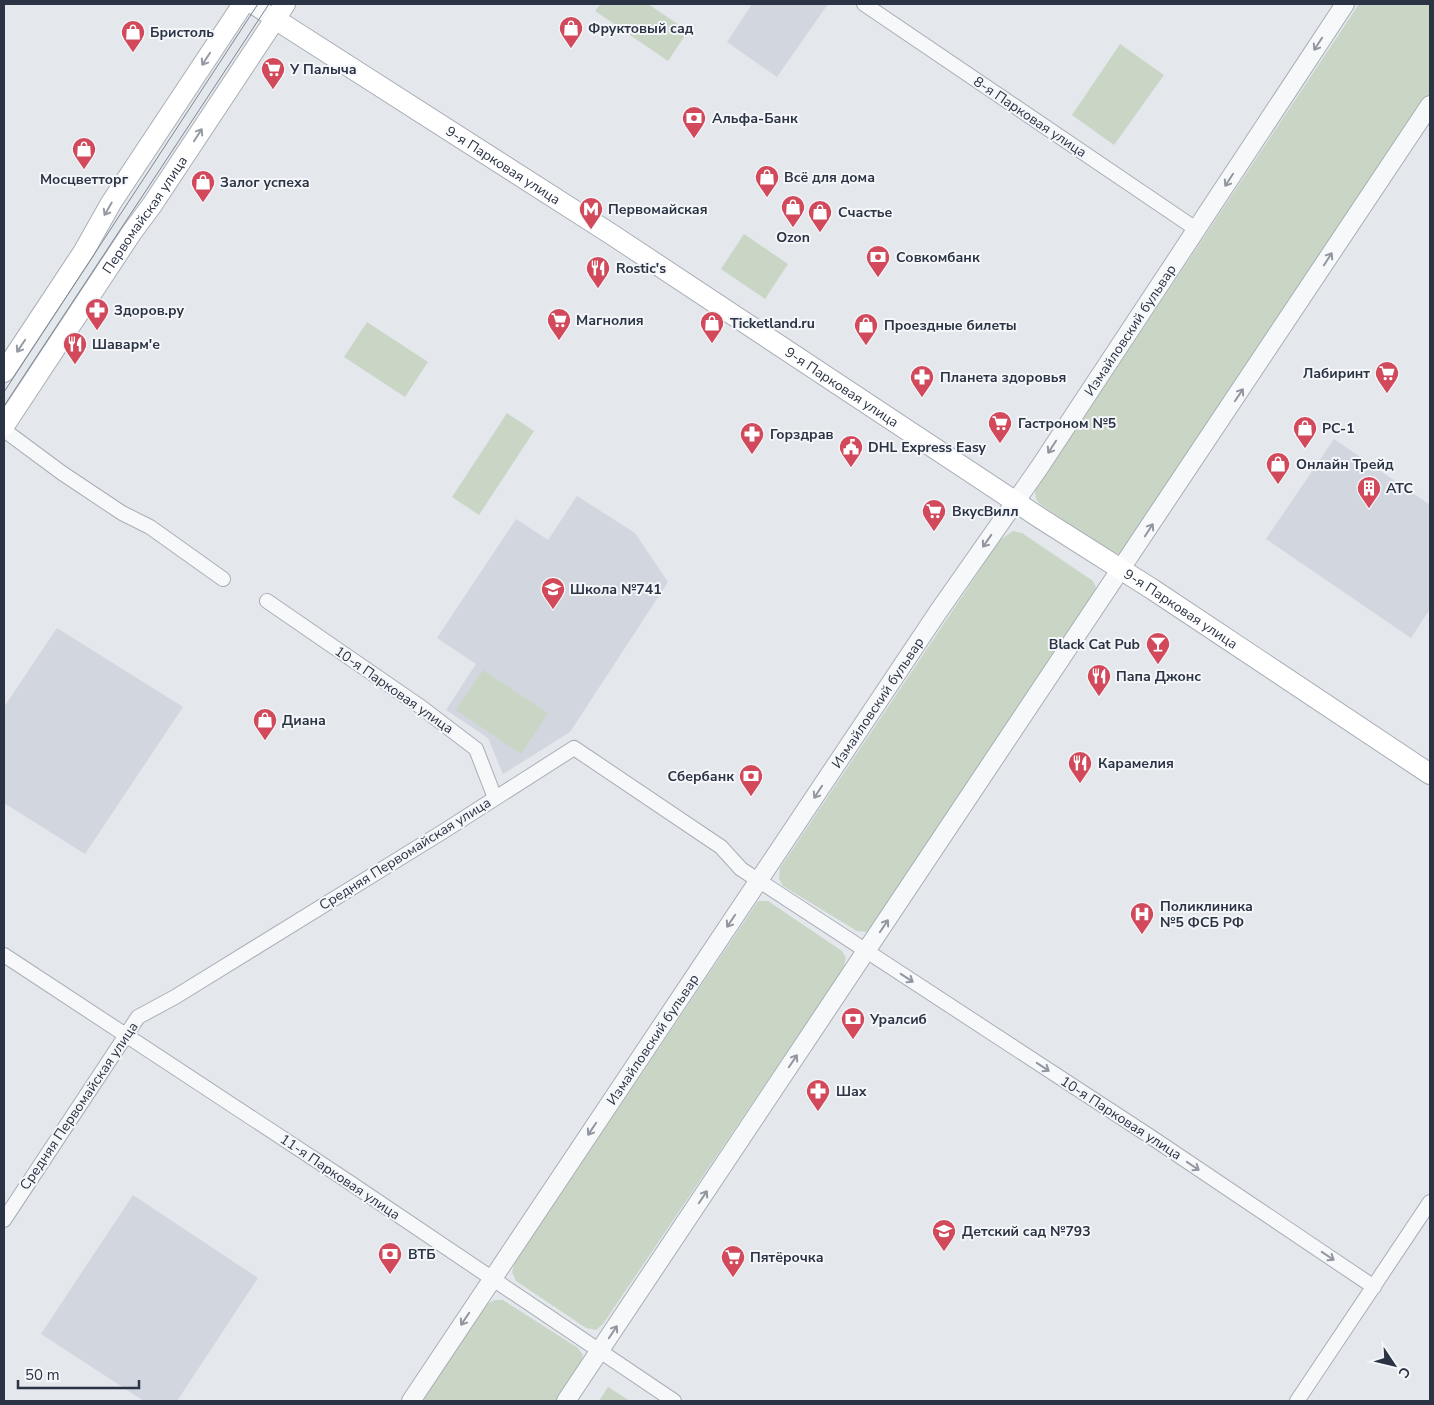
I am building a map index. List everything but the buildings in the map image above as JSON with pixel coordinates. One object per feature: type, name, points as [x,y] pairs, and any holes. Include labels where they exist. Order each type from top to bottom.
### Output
[{"type":"main road","points":[[4,372],[84,251],[111,203],[243,4]]},
{"type":"main road","name":"Первомайская улица","points":[[4,428],[280,11]]},
{"type":"main road","name":"9-я Парковая улица","points":[[280,11],[611,234],[1430,774]]},
{"type":"street","name":"9-я Парковая улица","points":[[252,4],[280,11]]},
{"type":"street","name":"8-я Парковая улица","points":[[864,4],[1196,229]]},
{"type":"street","name":"Измайловский бульвар","points":[[411,1401],[938,612],[1039,468],[1345,4]]},
{"type":"street","points":[[566,1401],[1122,571],[1430,105]]},
{"type":"street","points":[[4,428],[62,473],[122,513],[150,527],[223,579]]},
{"type":"street","name":"10-я Парковая улица","points":[[267,601],[421,707],[476,748],[496,798]]},
{"type":"street","name":"Средняя Первомайская улица","points":[[4,1220],[138,1017],[183,992],[574,748],[721,847],[741,869],[866,952]]},
{"type":"street","name":"10-я Парковая улица","points":[[866,952],[1151,1136],[1374,1287]]},
{"type":"street","name":"11-я Парковая улица","points":[[4,955],[492,1278],[674,1401]]},
{"type":"street","points":[[1297,1401],[1430,1202]]},
{"type":"shaded area","points":[[752,4],[828,4],[777,77],[727,42]]},
{"type":"shaded area","points":[[1334,439],[1430,505],[1430,609],[1411,638],[1266,539]]},
{"type":"shaded area","name":"Школа №741","points":[[577,496],[635,533],[668,582],[570,732],[503,774],[488,738],[446,710],[476,664],[437,638],[516,519],[548,540]]},
{"type":"shaded area","points":[[57,628],[183,707],[85,854],[4,803],[4,707]]},
{"type":"shaded area","points":[[133,1195],[258,1278],[177,1401],[144,1401],[41,1334]]},
{"type":"green space","points":[[601,4],[648,4],[688,31],[668,61],[595,11]]},
{"type":"green space","points":[[1359,4],[1430,4],[1430,94],[1129,548],[1120,554],[1111,552],[1040,504],[1036,499],[1035,491]]},
{"type":"green space","points":[[1120,44],[1164,75],[1114,145],[1072,115]]},
{"type":"green space","points":[[744,234],[788,264],[765,299],[721,269]]},
{"type":"green space","points":[[367,322],[428,362],[405,397],[344,357]]},
{"type":"green space","points":[[507,413],[534,431],[479,515],[452,497]]},
{"type":"green space","points":[[1013,531],[1022,533],[1093,581],[1096,587],[874,926],[866,932],[857,931],[783,886],[779,879],[780,868],[1000,540]]},
{"type":"green space","points":[[483,670],[548,713],[521,754],[456,710]]},
{"type":"green space","points":[[758,901],[768,901],[842,951],[846,958],[843,969],[603,1324],[596,1330],[586,1328],[516,1281],[512,1272],[515,1262]]},
{"type":"green space","points":[[495,1300],[503,1300],[578,1348],[583,1355],[580,1365],[556,1401],[422,1401],[487,1304]]},
{"type":"green space","points":[[608,1387],[630,1401],[599,1401]]},
{"type":"tram line","points":[[4,392],[258,4]]},
{"type":"tram line","points":[[4,406],[269,4]]},
{"type":"place","name":"Фруктовый сад","points":[[571,49]]},
{"type":"place","name":"Бристоль","points":[[133,53]]},
{"type":"place","name":"У Палыча","points":[[273,90]]},
{"type":"place","name":"Альфа-Банк","points":[[694,139]]},
{"type":"place","name":"Мосцветторг","points":[[84,170]]},
{"type":"place","name":"Всё для дома","points":[[767,198]]},
{"type":"place","name":"Залог успеха","points":[[203,203]]},
{"type":"place","name":"Ozon","points":[[793,228]]},
{"type":"place","name":"Первомайская","points":[[591,230]]},
{"type":"place","name":"Счастье","points":[[820,233]]},
{"type":"place","name":"Совкомбанк","points":[[878,278]]},
{"type":"place","name":"Rostic's","points":[[598,289]]},
{"type":"place","name":"Здоров.ру","points":[[97,331]]},
{"type":"place","name":"Магнолия","points":[[559,341]]},
{"type":"place","name":"Ticketland.ru","points":[[712,344]]},
{"type":"place","name":"Проездные билеты","points":[[866,346]]},
{"type":"place","name":"Шаварм'е","points":[[75,365]]},
{"type":"place","name":"Лабиринт","points":[[1387,394]]},
{"type":"place","name":"Планета здоровья","points":[[922,398]]},
{"type":"place","name":"Гастроном №5","points":[[1000,444]]},
{"type":"place","name":"PC-1","points":[[1305,449]]},
{"type":"place","name":"Горздрав","points":[[752,455]]},
{"type":"place","name":"DHL Express Easy","points":[[851,468]]},
{"type":"place","name":"Онлайн Трейд","points":[[1278,485]]},
{"type":"place","name":"АТС","points":[[1369,509]]},
{"type":"place","name":"ВкусВилл","points":[[934,532]]},
{"type":"place","name":"Школа №741","points":[[553,610]]},
{"type":"place","name":"Black Cat Pub","points":[[1158,665]]},
{"type":"place","name":"Папа Джонс","points":[[1099,697]]},
{"type":"place","name":"Диана","points":[[265,741]]},
{"type":"place","name":"Карамелия","points":[[1080,784]]},
{"type":"place","name":"Сбербанк","points":[[751,797]]},
{"type":"place","name":"Поликлиника №5 ФСБ РФ","points":[[1142,935]]},
{"type":"place","name":"Уралсиб","points":[[853,1040]]},
{"type":"place","name":"Шах","points":[[818,1112]]},
{"type":"place","name":"Детский сад №793","points":[[944,1252]]},
{"type":"place","name":"ВТБ","points":[[390,1275]]},
{"type":"place","name":"Пятёрочка","points":[[733,1278]]}]
